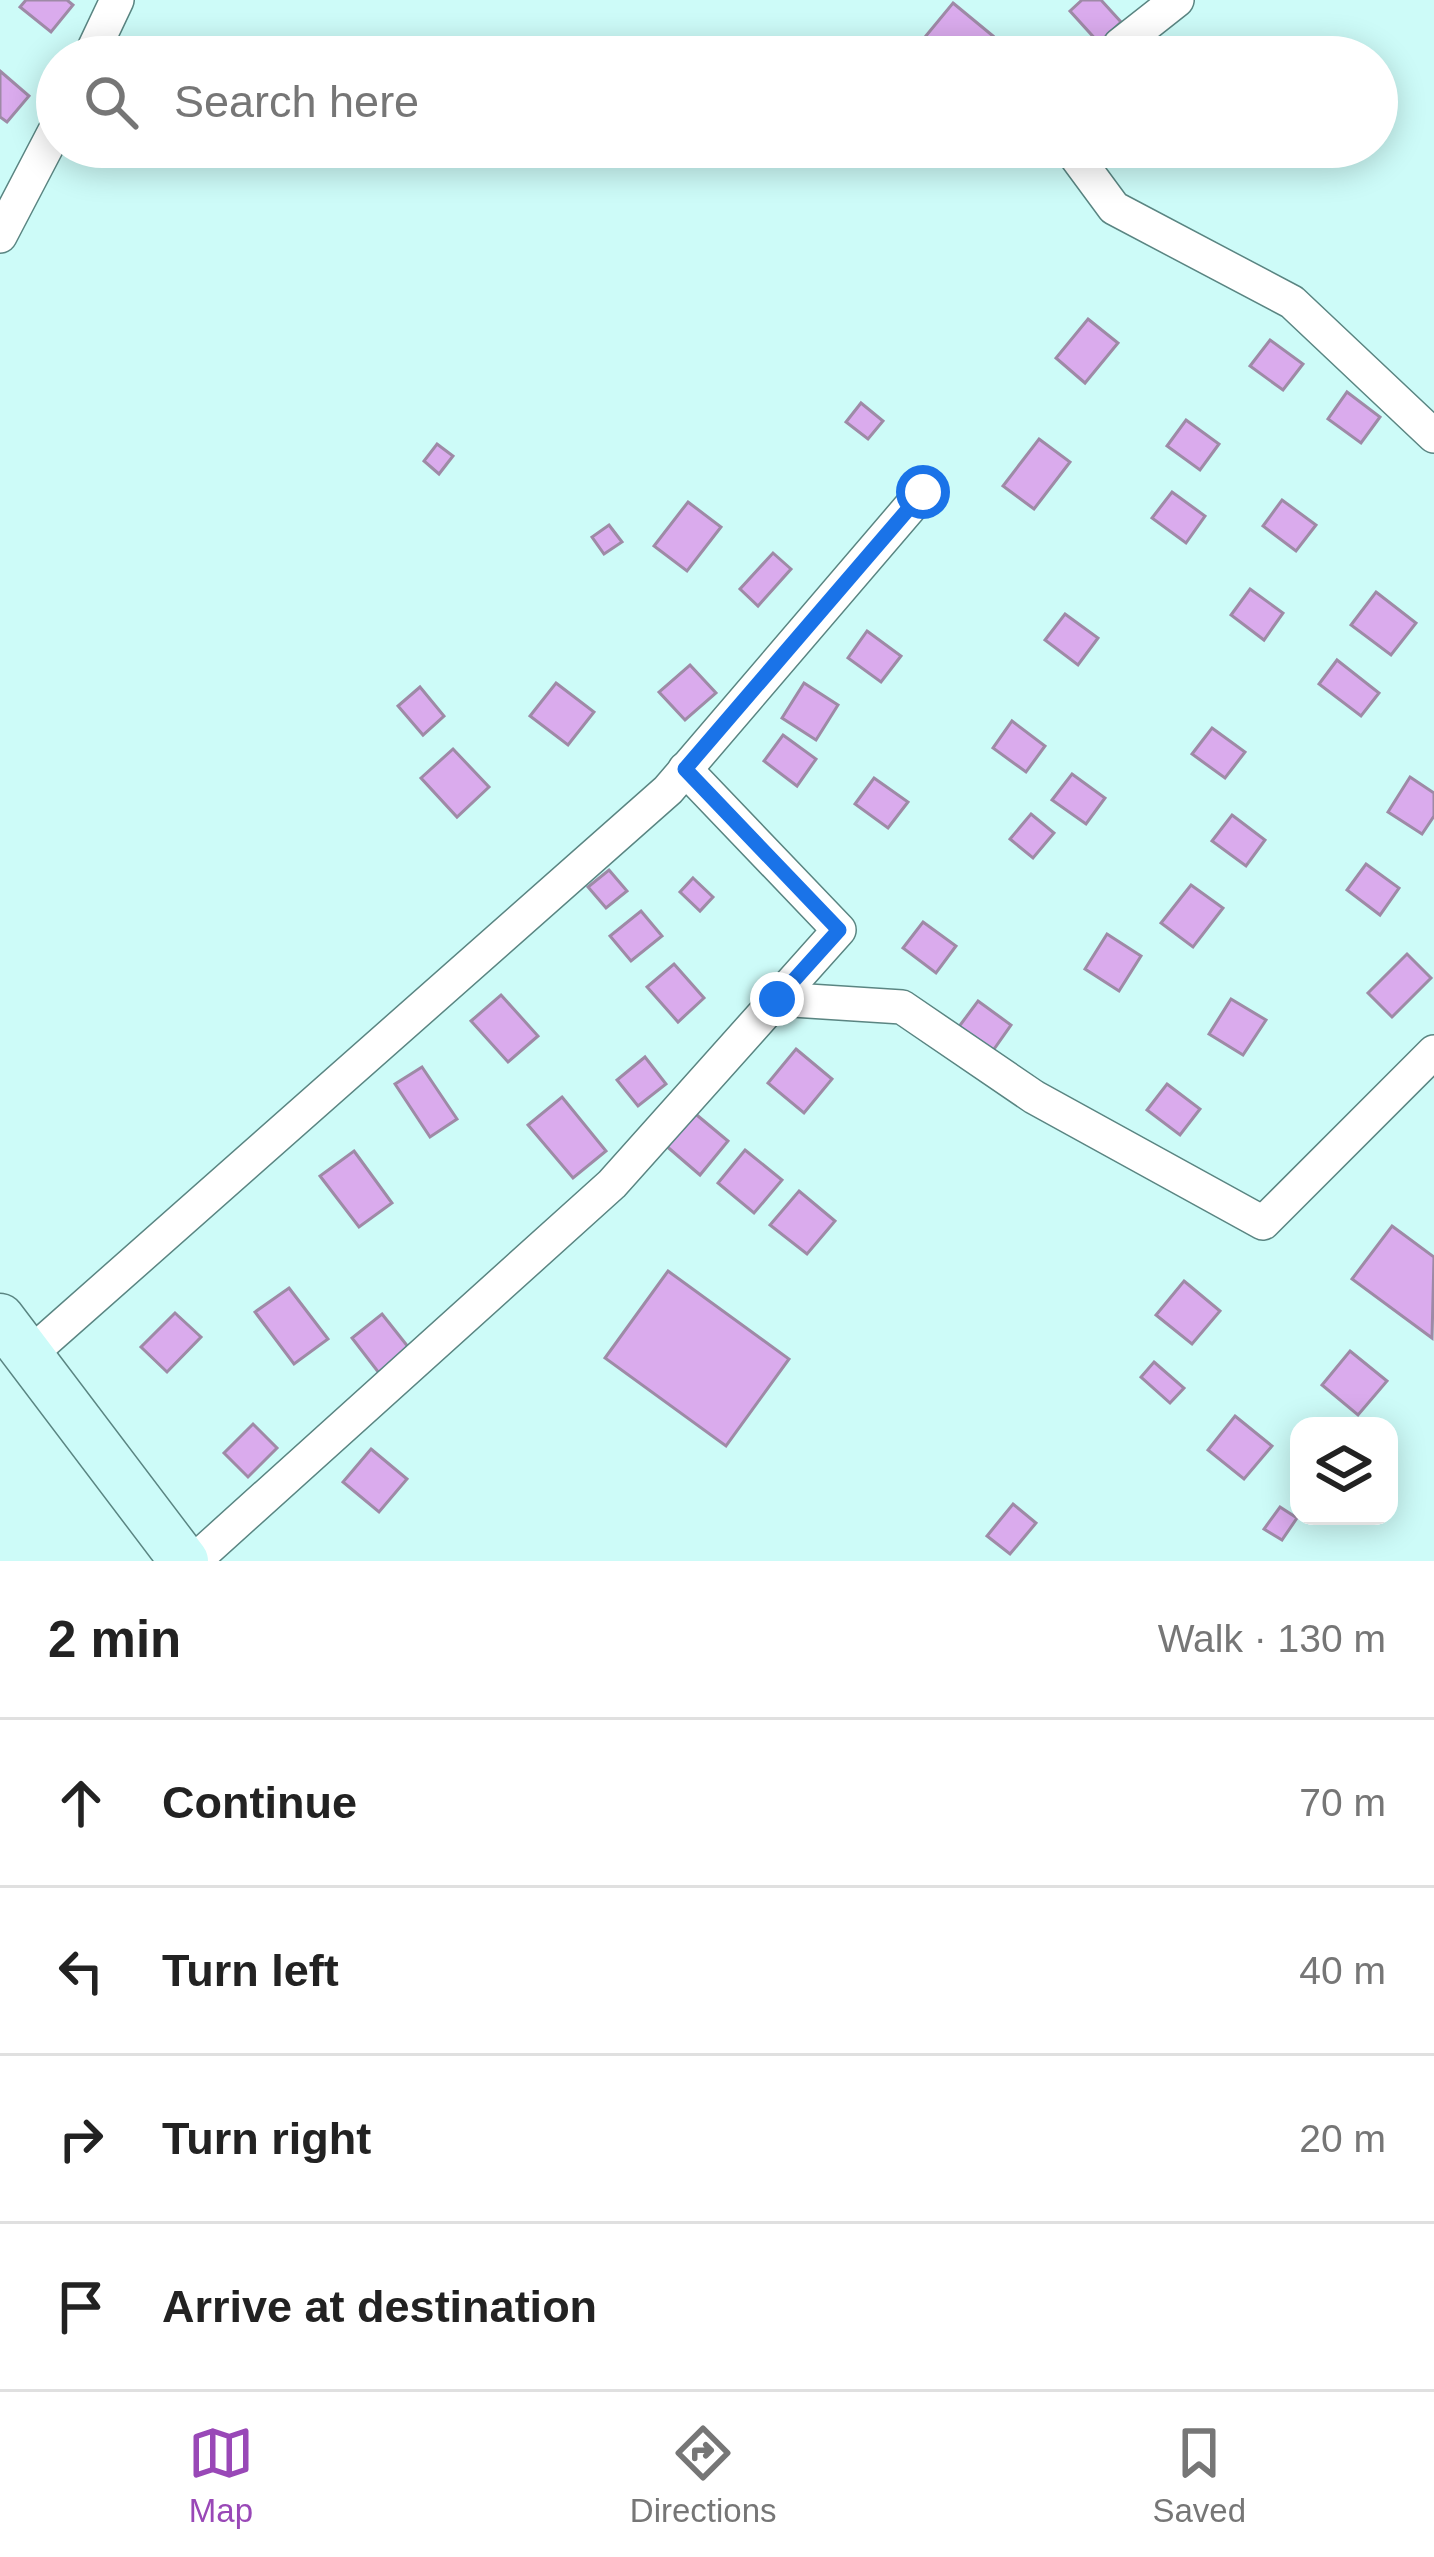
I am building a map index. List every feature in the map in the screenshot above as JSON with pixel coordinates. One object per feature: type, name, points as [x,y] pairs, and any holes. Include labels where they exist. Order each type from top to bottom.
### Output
[{"type":"street","points":[[100,36],[117,0]]},
{"type":"street","points":[[1131,36],[1177,0]]},
{"type":"street","points":[[0,236],[11,186],[36,154]]},
{"type":"street","points":[[1084,168],[1114,208],[1292,302],[1434,436]]},
{"type":"street","points":[[184,1561],[15,1336],[685,769],[923,492]]},
{"type":"street","points":[[194,1561],[612,1184],[839,930],[685,769]]},
{"type":"street","points":[[777,999],[902,1007],[1034,1097],[1263,1223],[1434,1052]]},
{"type":"building","points":[[26,0],[67,0],[73,5],[51,32],[20,7]]},
{"type":"building","points":[[1082,0],[1101,0],[1121,22],[1106,36],[1093,36],[1070,11]]},
{"type":"building","points":[[953,3],[993,36],[926,36]]},
{"type":"building","points":[[0,71],[29,96],[7,122],[0,117]]},
{"type":"building","points":[[1088,319],[1118,343],[1085,383],[1056,358]]},
{"type":"building","points":[[1270,340],[1303,364],[1283,390],[1250,366]]},
{"type":"building","points":[[1347,392],[1380,417],[1361,443],[1328,419]]},
{"type":"building","points":[[861,403],[883,421],[868,439],[846,422]]},
{"type":"building","points":[[1186,420],[1219,444],[1200,470],[1167,446]]},
{"type":"building","points":[[1039,439],[1070,462],[1034,509],[1003,486]]},
{"type":"building","points":[[437,444],[453,456],[439,474],[424,461]]},
{"type":"building","points":[[1172,492],[1205,516],[1186,543],[1152,518]]},
{"type":"building","points":[[1282,500],[1316,525],[1296,551],[1263,526]]},
{"type":"building","points":[[688,502],[721,527],[687,571],[654,546]]},
{"type":"building","points":[[609,525],[622,542],[604,554],[592,537]]},
{"type":"building","points":[[773,553],[791,569],[758,606],[740,589]]},
{"type":"building","points":[[1250,589],[1283,613],[1264,640],[1231,615]]},
{"type":"building","points":[[1376,592],[1416,623],[1391,655],[1351,625]]},
{"type":"building","points":[[1065,614],[1098,638],[1078,665],[1045,640]]},
{"type":"building","points":[[867,631],[901,656],[881,682],[848,658]]},
{"type":"building","points":[[1337,660],[1379,693],[1361,716],[1319,684]]},
{"type":"building","points":[[690,665],[716,693],[685,720],[659,692]]},
{"type":"building","points":[[556,683],[594,712],[568,745],[530,716]]},
{"type":"building","points":[[804,683],[838,705],[816,740],[782,718]]},
{"type":"building","points":[[420,687],[444,716],[423,735],[398,706]]},
{"type":"building","points":[[1012,721],[1045,746],[1026,772],[993,748]]},
{"type":"building","points":[[1212,728],[1245,752],[1225,778],[1192,754]]},
{"type":"building","points":[[783,735],[816,759],[797,786],[764,761]]},
{"type":"building","points":[[453,749],[489,787],[457,817],[421,778]]},
{"type":"building","points":[[1072,774],[1105,798],[1086,824],[1052,800]]},
{"type":"building","points":[[1410,777],[1434,793],[1434,816],[1422,834],[1388,812]]},
{"type":"building","points":[[874,778],[908,802],[888,828],[855,804]]},
{"type":"building","points":[[1031,814],[1054,833],[1033,858],[1010,839]]},
{"type":"building","points":[[1232,815],[1265,840],[1246,866],[1212,841]]},
{"type":"building","points":[[1366,864],[1399,888],[1380,915],[1347,890]]},
{"type":"building","points":[[609,870],[627,891],[606,908],[588,887]]},
{"type":"building","points":[[693,878],[713,897],[700,911],[680,892]]},
{"type":"building","points":[[1191,885],[1223,908],[1193,947],[1161,923]]},
{"type":"building","points":[[641,911],[662,936],[631,961],[610,936]]},
{"type":"building","points":[[923,922],[956,946],[936,973],[903,948]]},
{"type":"building","points":[[1107,934],[1141,956],[1119,991],[1085,969]]},
{"type":"building","points":[[1407,954],[1431,978],[1392,1017],[1368,993]]},
{"type":"building","points":[[674,964],[704,998],[678,1022],[647,987]]},
{"type":"building","points":[[501,995],[538,1036],[508,1062],[471,1021]]},
{"type":"building","points":[[1231,999],[1266,1020],[1243,1055],[1209,1034]]},
{"type":"building","points":[[978,1001],[1011,1025],[992,1052],[958,1028]]},
{"type":"building","points":[[796,1049],[832,1079],[804,1113],[768,1083]]},
{"type":"building","points":[[645,1057],[666,1084],[638,1106],[617,1080]]},
{"type":"building","points":[[422,1067],[457,1119],[430,1137],[395,1084]]},
{"type":"building","points":[[1167,1084],[1200,1109],[1180,1135],[1147,1110]]},
{"type":"building","points":[[562,1097],[606,1151],[573,1178],[528,1125]]},
{"type":"building","points":[[692,1111],[728,1141],[700,1175],[664,1144]]},
{"type":"building","points":[[745,1150],[782,1180],[754,1213],[718,1183]]},
{"type":"building","points":[[354,1151],[392,1203],[359,1227],[320,1176]]},
{"type":"building","points":[[799,1191],[835,1221],[807,1254],[770,1225]]},
{"type":"building","points":[[1392,1226],[1434,1257],[1432,1338],[1352,1279]]},
{"type":"building","points":[[668,1271],[789,1359],[726,1446],[605,1358]]},
{"type":"building","points":[[1184,1281],[1220,1311],[1192,1344],[1156,1315]]},
{"type":"building","points":[[289,1288],[328,1339],[294,1364],[255,1312]]},
{"type":"building","points":[[175,1313],[201,1337],[167,1372],[141,1347]]},
{"type":"building","points":[[382,1314],[413,1353],[382,1377],[352,1338]]},
{"type":"building","points":[[1350,1351],[1387,1381],[1358,1415],[1322,1385]]},
{"type":"building","points":[[1154,1362],[1184,1388],[1170,1403],[1141,1377]]},
{"type":"building","points":[[1235,1416],[1272,1446],[1244,1479],[1208,1450]]},
{"type":"building","points":[[253,1424],[277,1448],[248,1477],[224,1453]]},
{"type":"building","points":[[371,1449],[407,1479],[379,1512],[343,1482]]},
{"type":"building","points":[[1013,1504],[1036,1523],[1010,1554],[987,1536]]},
{"type":"building","points":[[1280,1507],[1290,1513],[1292,1525],[1282,1540],[1264,1529]]},
{"type":"route","points":[[777,999],[839,930],[685,769],[923,492]]}]
